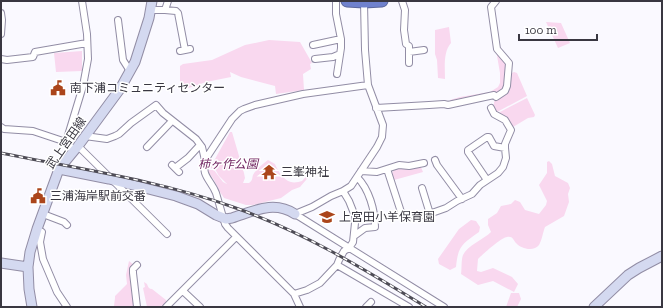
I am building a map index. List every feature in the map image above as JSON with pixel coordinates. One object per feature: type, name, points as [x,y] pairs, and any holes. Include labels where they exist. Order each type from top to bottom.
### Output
[{"type":"highway","points":[[347,1],[381,1]]},
{"type":"street","points":[[66,142],[83,86],[88,59],[85,17],[82,1]]},
{"type":"street","points":[[165,10],[168,1]]},
{"type":"street","points":[[336,1],[336,14],[341,39],[337,74]]},
{"type":"street","points":[[402,1],[405,10],[404,30],[406,44],[409,46],[409,63]]},
{"type":"street","points":[[376,108],[448,105],[494,95],[496,97],[505,91],[507,86],[509,63],[498,49],[491,7],[496,1]]},
{"type":"street","points":[[295,214],[312,207],[351,186],[382,137],[383,125],[368,85],[365,50],[364,2]]},
{"type":"street","points":[[151,6],[176,11],[178,13],[185,50]]},
{"type":"street","name":"武上宮田線","points":[[32,307],[28,267],[30,252],[59,169],[120,89],[130,72],[135,62],[149,18],[151,6]]},
{"type":"street","points":[[1,13],[1,34]]},
{"type":"street","points":[[118,20],[122,60],[130,72]]},
{"type":"street","points":[[313,45],[341,39]]},
{"type":"street","points":[[1,59],[7,60],[33,57],[35,52],[87,43]]},
{"type":"street","points":[[409,52],[424,50]]},
{"type":"street","points":[[315,59],[333,57],[340,54]]},
{"type":"street","points":[[205,160],[232,119],[244,109],[303,94],[368,85]]},
{"type":"street","points":[[85,136],[107,139],[115,136],[156,105],[163,114],[196,139],[200,144],[205,160],[205,172],[215,192],[228,228],[294,294],[299,306]]},
{"type":"street","points":[[387,169],[401,212],[406,215],[430,214],[446,208],[472,194],[480,185],[498,173],[503,167],[506,158],[505,144],[511,130],[505,120],[494,114],[491,108]]},
{"type":"street","points":[[148,147],[172,121]]},
{"type":"street","points":[[1,128],[33,131],[66,142],[76,148],[113,180],[167,234]]},
{"type":"street","points":[[487,180],[468,150],[487,137],[494,146],[505,148]]},
{"type":"street","points":[[175,169],[190,160],[200,144]]},
{"type":"street","points":[[435,160],[452,182],[462,199]]},
{"type":"street","points":[[361,172],[377,172],[399,165],[410,166],[424,163]]},
{"type":"street","points":[[59,169],[113,180],[182,197],[198,204],[224,219],[269,207],[290,210],[444,307]]},
{"type":"street","points":[[354,236],[365,228],[375,226],[375,217],[372,204],[363,184],[357,177]]},
{"type":"street","points":[[422,188],[430,214]]},
{"type":"street","points":[[294,294],[307,290],[320,283],[338,265],[338,260],[353,242],[355,216],[343,191]]},
{"type":"street","points":[[43,214],[64,222],[67,226]]},
{"type":"street","points":[[37,229],[42,232],[40,242],[43,259],[58,292],[67,307]]},
{"type":"street","points":[[166,307],[236,237]]},
{"type":"street","points":[[594,307],[628,275],[662,256]]},
{"type":"street","points":[[1,263],[28,267]]},
{"type":"street","points":[[137,265],[133,269],[133,273],[137,307]]},
{"type":"street","points":[[338,265],[409,307]]},
{"type":"street","points":[[183,290],[200,307]]},
{"type":"street","points":[[366,307],[371,302]]},
{"type":"green space","points":[[546,22],[561,23],[570,43],[558,48]]},
{"type":"green space","points":[[449,27],[451,43],[448,47],[446,55],[445,79],[438,78],[437,60],[435,54],[435,30]]},
{"type":"green space","points":[[269,40],[300,42],[312,63],[310,64],[311,69],[303,74],[304,90],[276,94],[275,86],[241,77],[230,72],[231,77],[206,82],[180,91],[180,66],[183,64],[212,60],[245,45]]},
{"type":"green space","points":[[496,50],[508,63],[505,86],[496,95],[450,104],[450,100],[490,92],[498,87],[500,83],[500,73]]},
{"type":"green space","points":[[82,51],[82,71],[56,72],[54,53]]},
{"type":"green space","points":[[514,72],[517,73],[527,96],[497,112],[494,107],[494,102],[497,98],[502,96],[510,74]]},
{"type":"green space","points":[[527,98],[535,115],[534,117],[528,118],[513,127],[510,126],[498,113]]},
{"type":"green space","name":"柿ヶ作公園","points":[[230,132],[232,132],[244,173],[245,178],[243,183],[249,183],[256,171],[268,160],[275,164],[283,177],[291,182],[302,181],[312,170],[312,173],[300,187],[292,190],[281,198],[253,205],[246,205],[224,198],[207,170],[214,170],[223,182],[227,184],[219,176],[215,169],[210,168]]},
{"type":"green space","points":[[549,161],[552,164],[555,176],[568,183],[570,188],[568,194],[569,202],[564,216],[545,227],[540,243],[537,247],[531,249],[524,248],[518,245],[512,238],[507,237],[497,243],[478,259],[477,271],[481,272],[493,268],[512,277],[518,284],[514,292],[493,281],[478,285],[461,274],[463,255],[468,249],[491,232],[488,225],[488,219],[497,213],[501,206],[511,204],[515,200],[520,202],[525,210],[539,214],[546,205],[547,201],[539,185],[547,173],[547,162]]},
{"type":"green space","points":[[420,165],[423,172],[394,180],[392,173],[395,168]]},
{"type":"green space","points":[[471,220],[476,221],[480,227],[479,232],[462,246],[458,254],[456,267],[450,270],[439,264],[438,259],[459,229]]},
{"type":"green space","points":[[129,261],[134,265],[135,307],[115,307],[115,296],[127,284],[126,275]]},
{"type":"green space","points":[[144,282],[149,288],[166,300],[161,307],[147,307],[143,288],[145,287]]},
{"type":"green space","points":[[511,293],[519,293],[521,299],[517,307],[506,307]]},
{"type":"railway","points":[[1,153],[147,182],[176,189],[233,207],[284,227],[308,239],[356,265],[426,307]]},
{"type":"place","name":"南下浦コミュニティセンター","points":[[58,88]]},
{"type":"place","name":"三峯神社","points":[[269,172]]},
{"type":"place","name":"三浦海岸駅前交番","points":[[38,196]]},
{"type":"place","name":"上宮田小羊保育園","points":[[327,217]]}]
